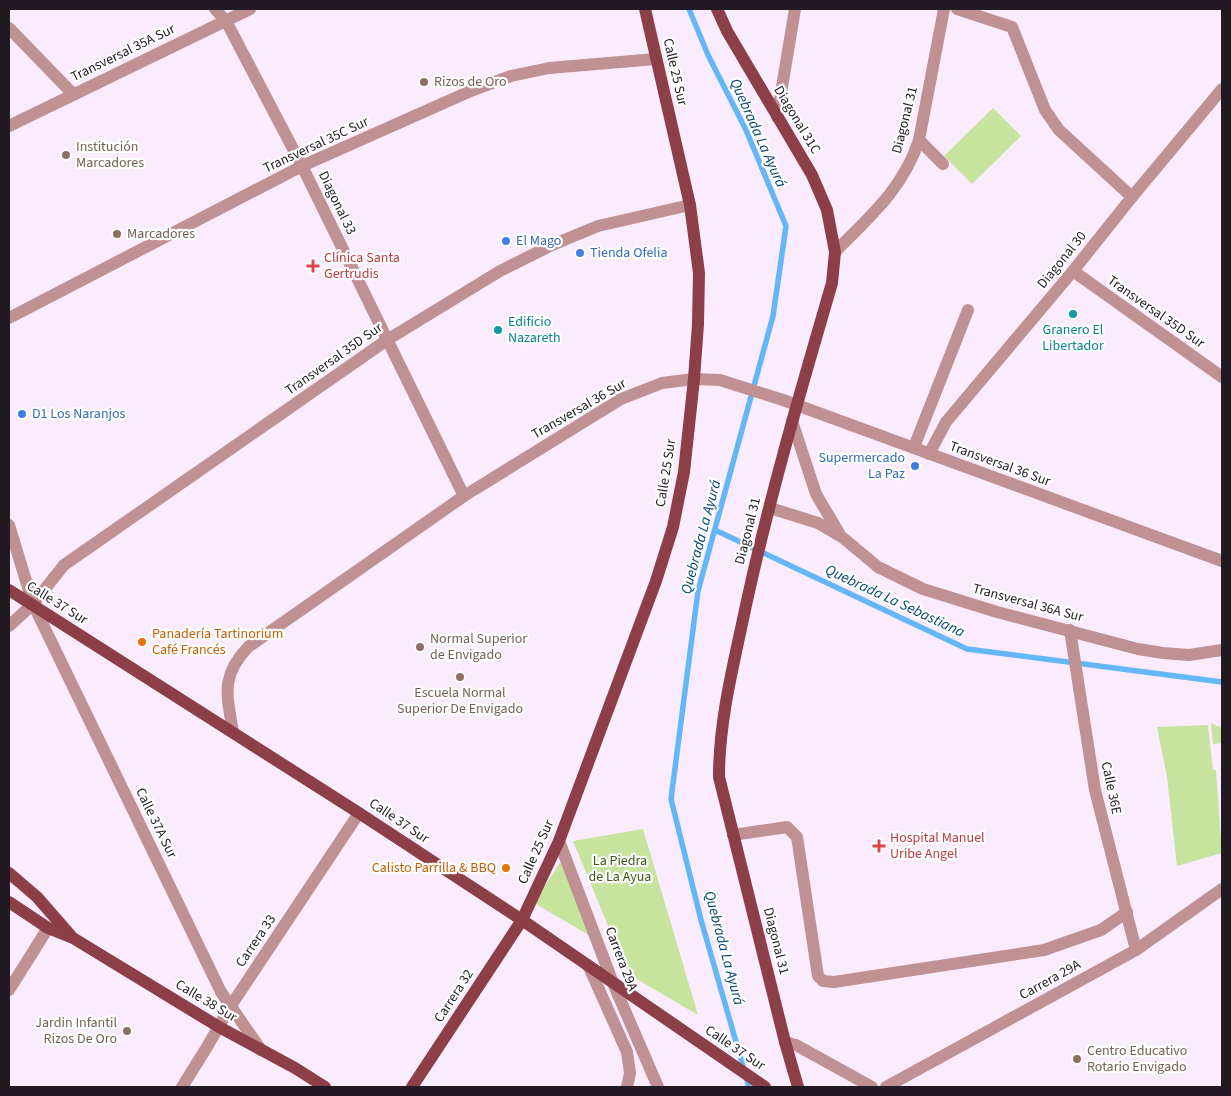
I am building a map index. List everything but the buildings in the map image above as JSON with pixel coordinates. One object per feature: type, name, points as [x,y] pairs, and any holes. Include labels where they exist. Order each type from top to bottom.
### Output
[{"type":"main road","name":"Calle 25 Sur","points":[[522,920],[559,841],[656,581],[672,527],[684,472],[694,379],[699,273],[690,205],[645,9]]},
{"type":"main road","name":"Diagonal 31C","points":[[717,9],[727,31],[812,175],[827,210],[835,252]]},
{"type":"main road","name":"Diagonal 31","points":[[798,1087],[718,777],[718,748],[728,691],[761,540],[792,421],[832,283],[835,252]]},
{"type":"main road","name":"Calle 37 Sur","points":[[9,590],[359,813],[522,920],[765,1087]]},
{"type":"main road","name":"Calle 38 Sur","points":[[9,874],[38,897],[73,938]]},
{"type":"main road","name":"Calle 38 Sur","points":[[9,902],[48,928],[73,938],[219,1027],[325,1087]]},
{"type":"main road","name":"Carrera 32","points":[[412,1087],[522,920]]},
{"type":"street","name":"Diagonal 33","points":[[215,9],[226,21],[302,166],[464,496]]},
{"type":"street","name":"Transversal 35A Sur","points":[[9,126],[250,9]]},
{"type":"street","points":[[777,117],[795,9]]},
{"type":"street","name":"Diagonal 31","points":[[835,252],[870,218],[900,182],[913,159],[919,140],[944,9]]},
{"type":"street","points":[[957,9],[1012,27],[1045,110],[1051,120],[1059,130],[1132,196]]},
{"type":"street","points":[[9,28],[73,94]]},
{"type":"street","name":"Transversal 35C Sur","points":[[9,318],[302,166],[473,90],[511,76],[549,68],[656,59]]},
{"type":"street","name":"Diagonal 30","points":[[929,454],[946,422],[1073,272],[1132,196],[1222,89]]},
{"type":"street","points":[[919,140],[943,164]]},
{"type":"street","name":"Transversal 35D Sur","points":[[9,626],[33,604],[64,565],[387,340],[500,270],[552,245],[598,226],[690,205]]},
{"type":"street","name":"Transversal 35D Sur","points":[[1073,272],[1222,377]]},
{"type":"street","points":[[914,447],[968,310]]},
{"type":"street","name":"Transversal 36 Sur","points":[[233,732],[228,701],[228,684],[231,669],[248,647],[464,496],[622,399],[662,383],[694,379],[720,380],[914,447],[1222,561]]},
{"type":"street","points":[[927,416],[935,423],[946,422]]},
{"type":"street","name":"Transversal 36A Sur","points":[[792,421],[816,494],[832,524],[842,537]]},
{"type":"street","name":"Transversal 36A Sur","points":[[769,511],[818,523],[842,537],[878,567],[924,589],[997,612],[1138,649],[1189,655],[1222,650]]},
{"type":"street","name":"Calle 37A Sur","points":[[9,525],[33,604],[221,992],[230,1008],[261,1050]]},
{"type":"street","name":"Calle 36E","points":[[1070,630],[1095,790],[1136,950]]},
{"type":"street","name":"Carrera 33","points":[[182,1087],[230,1008],[359,813]]},
{"type":"street","points":[[733,835],[786,827],[797,838],[818,976],[823,981],[834,982],[1044,950],[1101,930],[1127,912]]},
{"type":"street","name":"Carrera 29A","points":[[559,841],[614,983],[658,1087]]},
{"type":"street","name":"Carrera 29A","points":[[886,1087],[1136,950],[1221,894]]},
{"type":"street","points":[[9,990],[48,928]]},
{"type":"street","points":[[588,965],[627,1052],[630,1073],[627,1087]]},
{"type":"street","points":[[785,1042],[796,1045],[872,1087]]},
{"type":"green space","points":[[993,108],[1021,136],[972,184],[944,156]]},
{"type":"green space","points":[[1211,723],[1222,728],[1222,743],[1213,744]]},
{"type":"green space","points":[[1208,725],[1213,770],[1216,770],[1222,853],[1177,866],[1167,777],[1157,727]]},
{"type":"green space","name":"La Piedra de La Ayua","points":[[643,829],[698,1015],[628,974],[573,841]]},
{"type":"green space","points":[[563,858],[594,938],[534,903]]},
{"type":"waterway","name":"Quebrada La Ayurá","points":[[689,9],[708,55],[746,130],[786,226],[773,316],[698,591],[671,799],[701,920],[749,1087]]},
{"type":"waterway","name":"Quebrada La Sebastiana","points":[[715,530],[967,649],[1222,682]]},
{"type":"place","name":"Rizos de Oro","points":[[424,82]]},
{"type":"place","name":"Institución Marcadores","points":[[66,155]]},
{"type":"place","name":"Marcadores","points":[[117,234]]},
{"type":"place","name":"El Mago","points":[[506,241]]},
{"type":"place","name":"Tienda Ofelia","points":[[580,253]]},
{"type":"place","name":"Clínica Santa Gertrudis","points":[[313,266]]},
{"type":"place","name":"Granero El Libertador","points":[[1073,314]]},
{"type":"place","name":"Edificio Nazareth","points":[[498,330]]},
{"type":"place","name":"D1 Los Naranjos","points":[[22,414]]},
{"type":"place","name":"Supermercado La Paz","points":[[915,466]]},
{"type":"place","name":"Panadería Tartinorium Café Francés","points":[[142,642]]},
{"type":"place","name":"Normal Superior de Envigado","points":[[420,647]]},
{"type":"place","name":"Escuela Normal Superior De Envigado","points":[[460,677]]},
{"type":"place","name":"Hospital Manuel Uribe Angel","points":[[879,846]]},
{"type":"place","name":"Calisto Parrilla & BBQ","points":[[506,868]]},
{"type":"place","name":"Jardin Infantil Rizos De Oro","points":[[127,1031]]},
{"type":"place","name":"Centro Educativo Rotario Envigado","points":[[1077,1059]]}]
